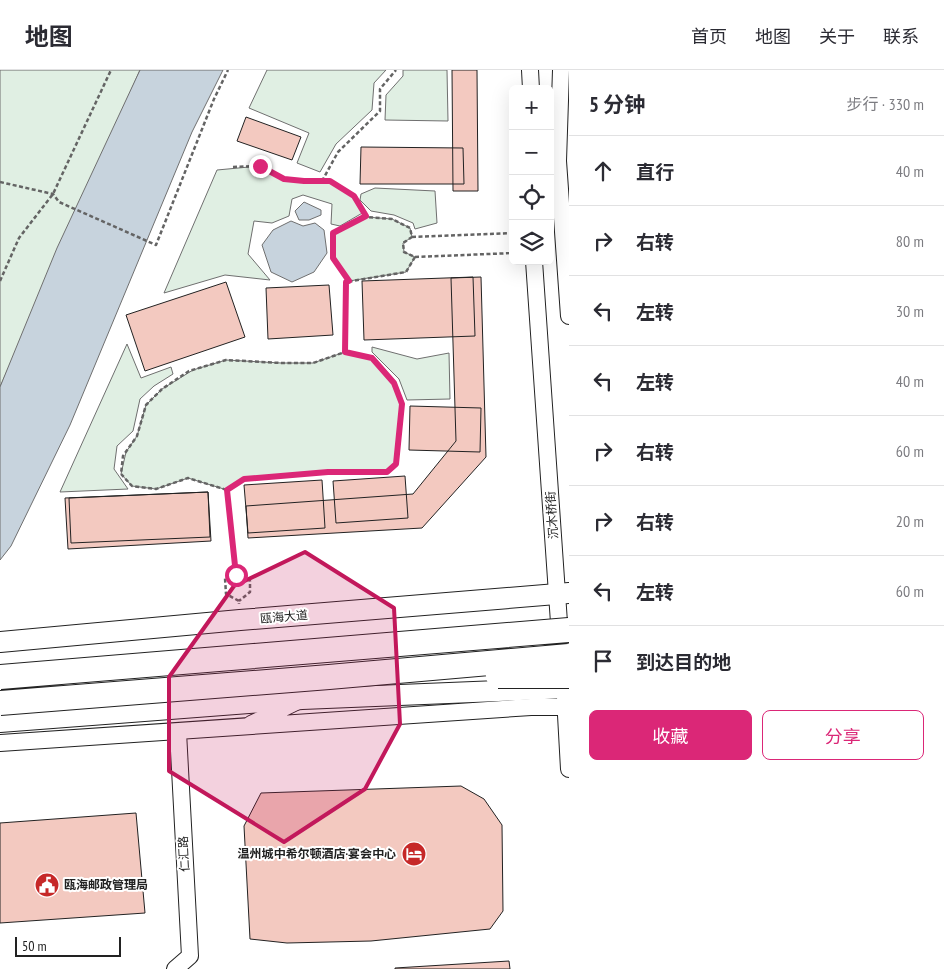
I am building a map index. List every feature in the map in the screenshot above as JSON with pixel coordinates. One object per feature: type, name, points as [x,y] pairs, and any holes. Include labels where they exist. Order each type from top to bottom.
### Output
[{"type":"highway","points":[[0,678],[569,630]]},
{"type":"highway","points":[[0,703],[569,656]]},
{"type":"highway","points":[[329,677],[567,693]]},
{"type":"main road","name":"瓯海大道","points":[[0,642],[239,610],[563,594]]},
{"type":"main road","points":[[0,722],[302,699],[567,693]]},
{"type":"street","points":[[530,70],[531,85]]},
{"type":"street","points":[[561,70],[558,161],[569,316]]},
{"type":"street","name":"沉木桥街","points":[[534,265],[563,594],[569,769]]},
{"type":"street","points":[[0,743],[531,707],[567,693]]},
{"type":"street","points":[[245,727],[302,699]]},
{"type":"street","name":"仁汇路","points":[[175,969],[190,956],[178,732]]},
{"type":"path","points":[[0,282],[19,238],[54,194],[110,70]]},
{"type":"path","points":[[0,182],[54,194],[59,202],[156,245],[214,100],[228,70]]},
{"type":"path","points":[[322,181],[338,152],[380,111],[380,89],[396,70]]},
{"type":"path","points":[[233,167],[260,166],[284,179],[330,181],[354,196],[366,216]]},
{"type":"path","points":[[349,281],[333,258],[333,233],[366,216],[392,219],[410,228],[412,238]]},
{"type":"path","points":[[509,232],[412,238],[403,243],[404,252],[415,257],[509,253]]},
{"type":"path","points":[[345,352],[346,282],[406,272],[415,257]]},
{"type":"path","points":[[345,352],[372,358],[394,383],[402,404],[396,464],[387,472],[328,472],[244,479],[227,490],[188,478],[156,489],[132,486],[121,474],[123,456],[137,436],[146,405],[162,389],[189,371],[226,360],[313,363],[345,352]]},
{"type":"path","points":[[227,490],[236,575]]},
{"type":"path","points":[[236,575],[244,575],[250,581],[250,592],[239,610],[226,594],[225,578],[236,575]]},
{"type":"highlighted area","points":[[305,552],[394,608],[400,724],[365,789],[284,842],[169,771],[169,677],[234,586]]},
{"type":"green space","points":[[0,70],[140,70],[0,387]]},
{"type":"green space","points":[[267,70],[386,70],[374,83],[372,110],[336,144],[320,172],[297,163],[309,133],[249,108]]},
{"type":"green space","points":[[403,70],[447,70],[448,121],[385,120],[386,95],[403,76]]},
{"type":"green space","points":[[260,166],[284,179],[330,181],[354,196],[364,212],[340,226],[331,224],[332,204],[303,195],[292,199],[289,216],[272,223],[254,221],[248,254],[270,280],[225,275],[164,293],[217,170]]},
{"type":"green space","points":[[375,188],[435,191],[437,223],[415,229],[413,223],[394,215],[371,211],[360,200],[361,194]]},
{"type":"green space","points":[[366,217],[392,219],[410,228],[412,237],[403,243],[404,252],[415,257],[406,272],[349,281],[333,258],[333,233]]},
{"type":"green space","points":[[127,344],[141,378],[171,367],[173,374],[154,386],[140,399],[133,431],[117,446],[114,469],[128,489],[60,492]]},
{"type":"green space","points":[[372,347],[417,359],[449,353],[450,399],[407,400],[399,379],[372,352]]},
{"type":"green space","points":[[345,352],[372,358],[394,383],[402,404],[396,464],[387,472],[328,472],[244,479],[227,490],[188,478],[156,489],[132,486],[121,474],[126,452],[137,436],[146,405],[162,389],[193,370],[226,360],[313,363]]},
{"type":"shaded area","points":[[140,70],[223,70],[192,132],[70,425],[11,546],[0,560],[0,387],[57,248]]},
{"type":"shaded area","points":[[304,202],[321,210],[321,215],[309,220],[299,220],[295,211]]},
{"type":"shaded area","points":[[291,221],[303,226],[315,223],[324,230],[327,253],[314,272],[292,282],[271,272],[262,245],[273,230]]},
{"type":"building","points":[[452,70],[477,70],[478,191],[453,191]]},
{"type":"building","points":[[246,117],[301,137],[292,160],[237,141]]},
{"type":"building","points":[[361,147],[463,148],[464,184],[360,184]]},
{"type":"building","points":[[473,277],[475,336],[364,340],[362,281]]},
{"type":"building","points":[[481,277],[486,457],[422,528],[248,538],[246,506],[413,494],[456,441],[451,278]]},
{"type":"building","points":[[226,282],[245,337],[145,371],[126,315]]},
{"type":"building","points":[[329,285],[333,335],[268,339],[266,288]]},
{"type":"building","points":[[410,406],[481,408],[480,452],[409,450]]},
{"type":"building","points":[[405,476],[408,518],[336,523],[333,481]]},
{"type":"building","points":[[322,480],[325,528],[248,533],[244,485]]},
{"type":"building","points":[[208,492],[210,537],[71,543],[69,498]]},
{"type":"building","points":[[208,492],[211,541],[68,549],[65,498]]},
{"type":"building","points":[[461,786],[484,799],[502,825],[503,911],[490,929],[371,941],[287,943],[250,939],[244,826],[261,793]]},
{"type":"building","points":[[136,813],[145,913],[0,923],[0,823]]},
{"type":"building","points":[[509,961],[510,969],[395,969],[395,968]]},
{"type":"place","name":"温州城中希尔顿酒店·宴会中心","points":[[414,854]]},
{"type":"place","name":"瓯海邮政管理局","points":[[47,885]]},
{"type":"route","points":[[236,575],[227,490],[244,479],[328,472],[387,472],[396,464],[402,404],[394,383],[372,358],[345,352],[346,282],[349,281],[333,258],[333,233],[366,216],[364,212],[354,196],[330,181],[284,179],[260,166]]}]
